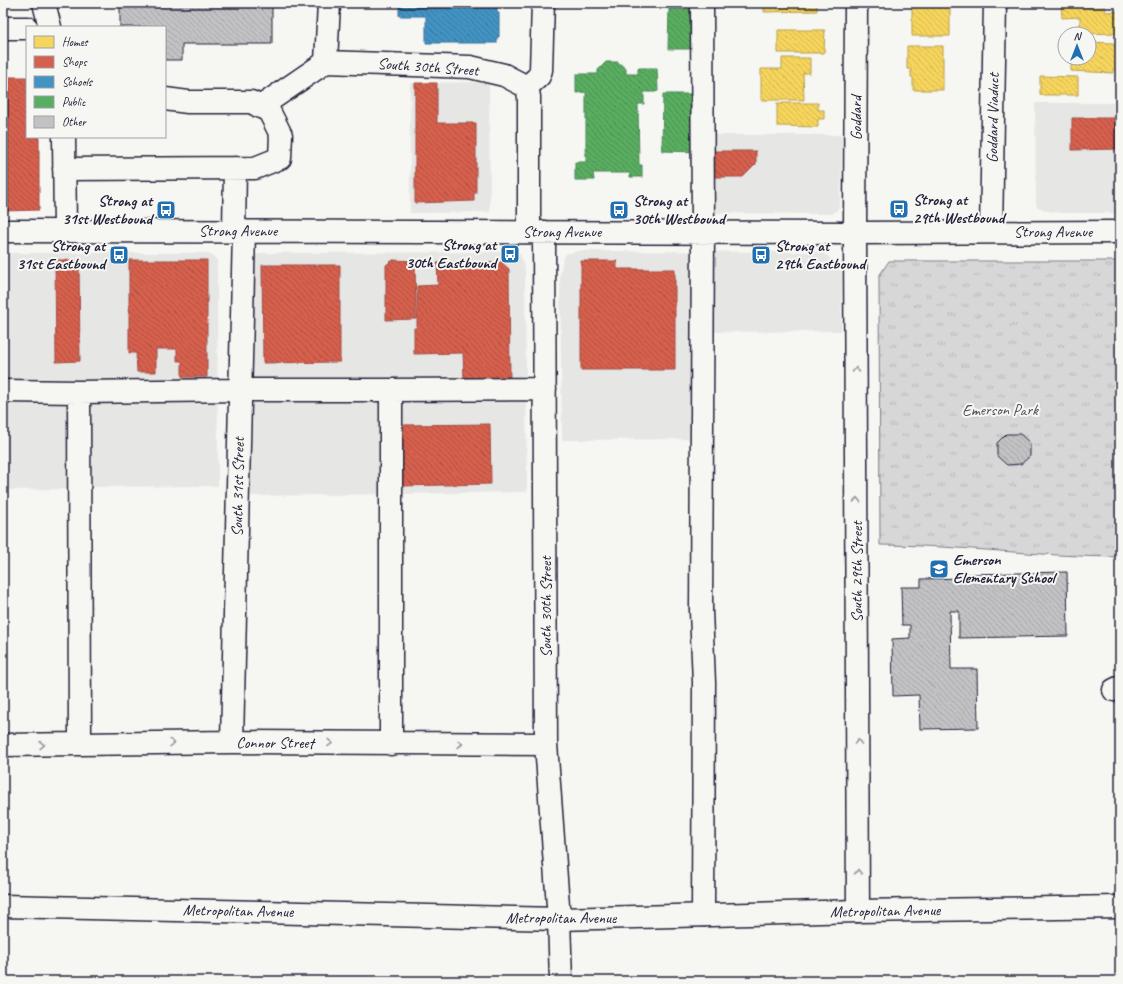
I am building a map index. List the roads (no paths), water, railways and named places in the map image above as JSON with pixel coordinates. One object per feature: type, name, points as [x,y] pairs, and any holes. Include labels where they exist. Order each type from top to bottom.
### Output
[{"type":"street","points":[[44,3],[50,26]]},
{"type":"street","points":[[260,106],[326,62],[329,3]]},
{"type":"street","points":[[527,87],[539,76],[541,70],[543,3]]},
{"type":"street","points":[[702,3],[703,232],[701,603],[704,683],[703,915]]},
{"type":"street","name":"Goddard","points":[[855,233],[856,3]]},
{"type":"street","name":"Goddard Viaduct","points":[[991,232],[995,3]]},
{"type":"street","points":[[3,28],[26,28]]},
{"type":"street","name":"South 30th Street","points":[[326,62],[470,67],[504,74],[527,87],[529,97],[545,389],[546,744],[559,919],[561,981]]},
{"type":"street","points":[[64,169],[255,168],[280,158],[281,135],[269,111],[260,106],[251,102],[188,102],[166,99]]},
{"type":"street","points":[[64,138],[65,231]]},
{"type":"street","name":"South 31st Street","points":[[232,742],[240,390],[239,231],[235,168]]},
{"type":"street","name":"Strong Avenue","points":[[3,231],[855,233],[1120,232]]},
{"type":"street","name":"South 29th Street","points":[[855,233],[858,911]]},
{"type":"street","points":[[3,391],[79,392],[545,389]]},
{"type":"street","points":[[391,390],[391,744]]},
{"type":"street","points":[[79,392],[80,744]]},
{"type":"street","name":"Connor Street","points":[[3,746],[232,742],[546,744]]},
{"type":"street","name":"Metropolitan Avenue","points":[[3,906],[559,919],[858,911],[1120,907]]},
{"type":"place","name":"Strong at 29th Westbound","points":[[899,209]]},
{"type":"place","name":"Strong at 31st Westbound","points":[[166,210]]},
{"type":"place","name":"Strong at 30th Westbound","points":[[619,210]]},
{"type":"place","name":"Strong at 30th Eastbound","points":[[510,254]]},
{"type":"place","name":"Strong at 31st Eastbound","points":[[119,255]]},
{"type":"place","name":"Strong at 29th Eastbound","points":[[761,255]]},
{"type":"place","name":"Emerson Elementary School","points":[[939,569]]},
{"type":"park label","name":"Emerson Park","points":[[1000,410]]}]
